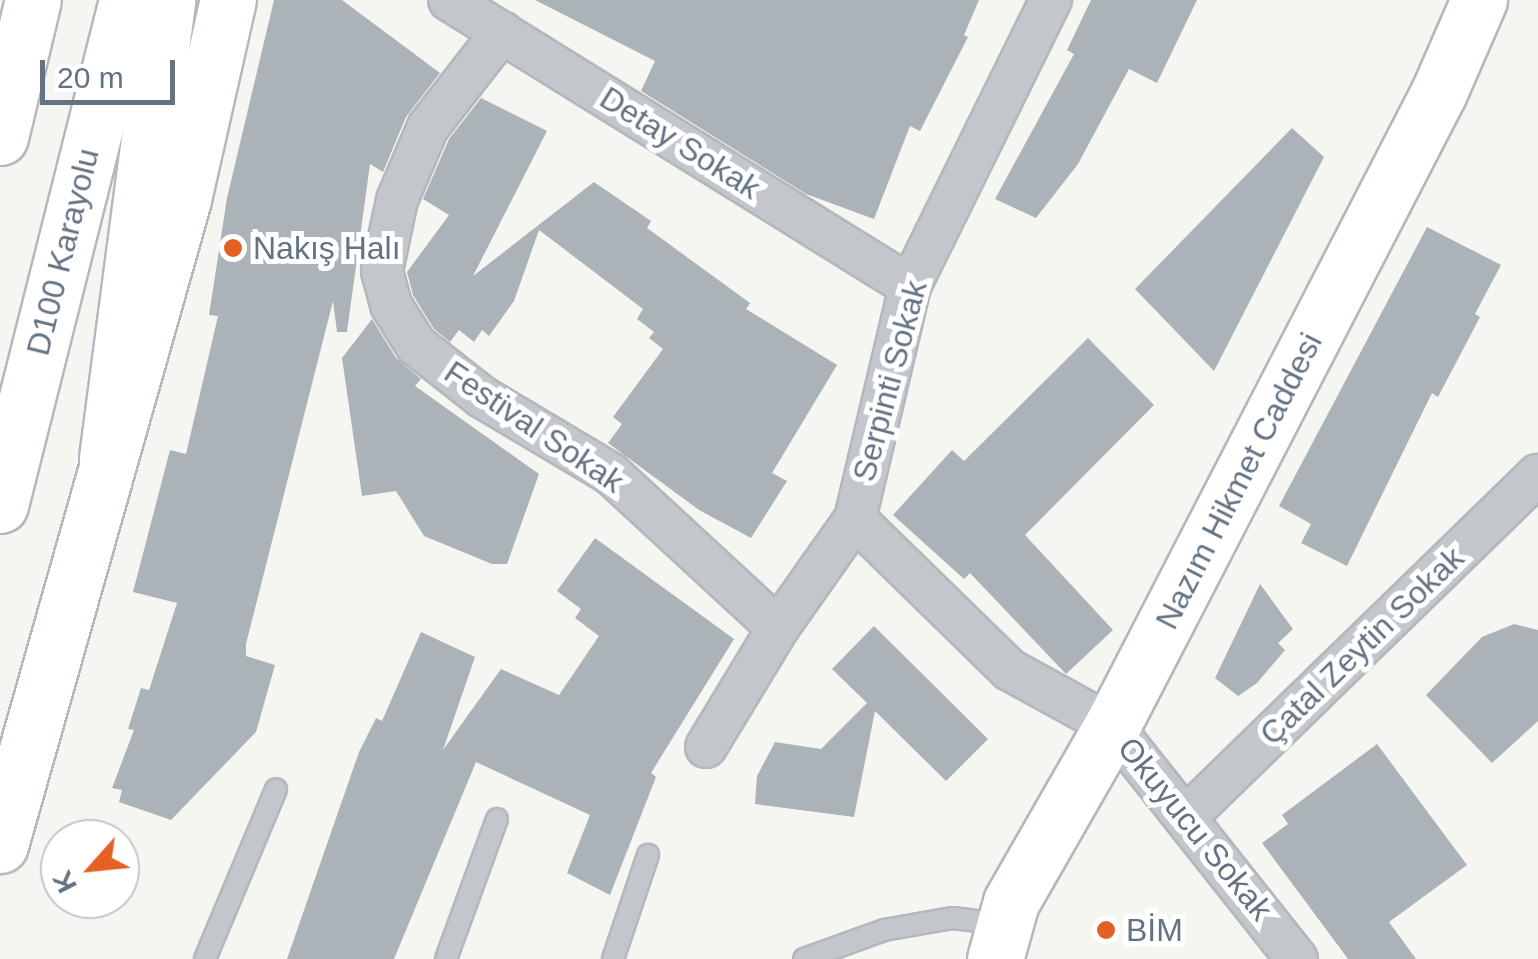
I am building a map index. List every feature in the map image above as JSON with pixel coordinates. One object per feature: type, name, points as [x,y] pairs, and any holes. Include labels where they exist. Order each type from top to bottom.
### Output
[{"type":"main road","points":[[0,137],[32,0]]},
{"type":"main road","name":"D100 Karayolu","points":[[0,505],[126,0]]},
{"type":"main road","points":[[107,458],[166,0]]},
{"type":"main road","points":[[0,845],[183,199],[228,0]]},
{"type":"main road","name":"Nazım Hikmet Caddesi","points":[[1000,942],[1012,902],[1112,726],[1440,92],[1479,0]]},
{"type":"street","name":"Detay Sokak","points":[[449,0],[910,286]]},
{"type":"street","name":"Serpinti Sokak","points":[[706,747],[778,628],[854,519],[910,286],[1051,0]]},
{"type":"street","name":"Festival Sokak","points":[[502,32],[428,127],[397,200],[382,271],[391,305],[416,345],[482,397],[611,474],[778,628]]},
{"type":"street","name":"Çatal Zeytin Sokak","points":[[1186,817],[1538,475]]},
{"type":"street","name":"Okuyucu Sokak","points":[[854,519],[1010,670],[1112,726],[1298,959]]},
{"type":"lane","points":[[205,959],[276,789]]},
{"type":"lane","points":[[446,959],[497,818]]},
{"type":"lane","points":[[613,959],[648,855]]},
{"type":"lane","points":[[804,959],[884,930],[953,918],[1000,942]]},
{"type":"building","points":[[274,0],[342,0],[440,73],[406,117],[383,172],[370,164],[347,332],[337,332],[333,301],[246,644],[246,656],[275,665],[256,732],[171,820],[119,802],[122,790],[112,788],[134,730],[128,729],[141,688],[149,690],[177,603],[133,592],[170,450],[186,454],[218,316],[209,315],[227,198]]},
{"type":"building","points":[[535,0],[979,0],[964,35],[968,37],[920,131],[910,126],[874,219],[806,194],[641,91],[655,61]]},
{"type":"building","points":[[1091,0],[1197,0],[1157,83],[1129,69],[1078,164],[1036,218],[995,199],[1074,54],[1067,50]]},
{"type":"building","points":[[481,98],[547,131],[473,276],[594,182],[651,221],[647,228],[750,303],[746,309],[837,365],[772,473],[787,481],[751,538],[699,510],[608,443],[622,424],[613,417],[663,349],[649,338],[654,332],[637,319],[643,309],[539,230],[514,301],[489,336],[482,330],[474,342],[459,330],[450,342],[434,329],[413,295],[407,272],[449,215],[423,199],[449,139]]},
{"type":"building","points":[[1292,128],[1324,157],[1214,371],[1135,289]]},
{"type":"building","points":[[1427,227],[1501,265],[1475,314],[1480,317],[1438,397],[1432,393],[1347,566],[1301,543],[1311,524],[1279,506]]},
{"type":"building","points":[[372,319],[396,358],[421,379],[415,386],[539,474],[507,564],[492,564],[424,536],[396,491],[362,496],[342,358]]},
{"type":"building","points":[[1088,338],[1154,405],[1025,535],[1113,630],[1066,674],[970,573],[964,579],[893,515],[952,450],[964,461]]},
{"type":"building","points":[[595,538],[734,639],[651,773],[656,777],[610,895],[567,873],[590,815],[476,762],[394,959],[287,959],[359,752],[376,718],[382,721],[421,632],[475,657],[443,750],[501,669],[559,695],[599,636],[575,618],[581,609],[557,591]]},
{"type":"building","points":[[1260,584],[1293,629],[1278,643],[1285,650],[1257,683],[1238,696],[1215,678]]},
{"type":"building","points":[[1514,624],[1538,630],[1538,721],[1492,763],[1426,695],[1482,637]]},
{"type":"building","points":[[874,626],[988,739],[946,781],[875,711],[854,817],[755,804],[757,776],[775,742],[821,749],[867,703],[832,669]]},
{"type":"building","points":[[1377,744],[1467,865],[1389,922],[1416,959],[1348,959],[1262,843],[1288,824],[1282,815]]},
{"type":"place","name":"Nakış Halı","points":[[233,248]]},
{"type":"place","name":"BİM","points":[[1106,930]]}]
